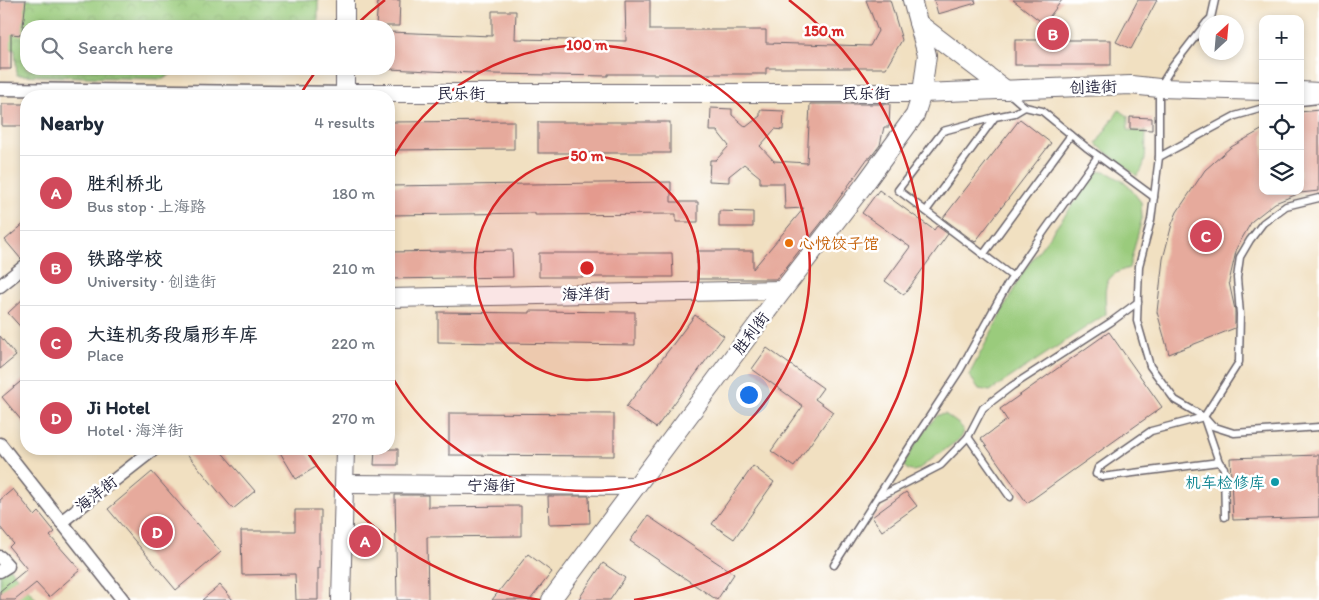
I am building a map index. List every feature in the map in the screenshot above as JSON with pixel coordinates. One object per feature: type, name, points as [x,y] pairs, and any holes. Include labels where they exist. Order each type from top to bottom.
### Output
[{"type":"street","points":[[345,0],[345,20]]},
{"type":"street","points":[[912,0],[918,23],[1006,90]]},
{"type":"street","name":"胜利街","points":[[551,600],[915,115],[922,93],[927,55],[918,23]]},
{"type":"street","points":[[345,75],[345,90]]},
{"type":"street","name":"创造街","points":[[922,93],[1131,86],[1259,90]]},
{"type":"street","name":"民乐街","points":[[0,89],[47,90]]},
{"type":"street","points":[[1304,91],[1319,92]]},
{"type":"street","name":"民乐街","points":[[395,95],[922,93]]},
{"type":"street","points":[[0,286],[20,270]]},
{"type":"street","name":"海洋街","points":[[395,298],[783,290]]},
{"type":"street","points":[[0,444],[123,600]]},
{"type":"street","name":"海洋街","points":[[61,522],[146,455]]},
{"type":"street","points":[[341,600],[345,455]]},
{"type":"street","name":"宁海街","points":[[345,484],[636,486]]},
{"type":"lane","points":[[1211,15],[1216,0]]},
{"type":"lane","points":[[1199,33],[1172,66],[1159,88],[1160,157],[1151,220],[1139,266],[1137,321],[1150,366],[1175,400],[1204,417],[1212,426],[1234,434],[1319,427]]},
{"type":"lane","points":[[1006,90],[1025,107],[1042,111],[1098,156],[1154,196]]},
{"type":"lane","points":[[1304,102],[1319,100]]},
{"type":"lane","points":[[1013,277],[898,190],[943,131],[1015,112],[1025,107]]},
{"type":"lane","points":[[1160,157],[1235,116],[1259,109]]},
{"type":"lane","points":[[926,211],[995,117]]},
{"type":"lane","points":[[983,255],[1071,135]]},
{"type":"lane","points":[[834,565],[960,370],[1013,277],[1044,230],[1098,156]]},
{"type":"lane","points":[[1219,462],[1102,477],[1096,474],[1098,468],[1151,431],[1204,417],[1239,362],[1240,314],[1237,278],[1240,258],[1250,240],[1263,223],[1286,206],[1319,198]]},
{"type":"lane","points":[[878,498],[941,465],[968,437],[983,408],[1012,386],[1138,302]]},
{"type":"lane","points":[[1204,417],[1219,462],[1224,468],[1225,517]]},
{"type":"lane","points":[[968,437],[1010,497]]},
{"type":"green space","points":[[0,0],[318,0],[318,20],[20,20],[20,75],[170,75],[163,79],[17,75],[15,50],[0,47]]},
{"type":"green space","points":[[1119,110],[1128,116],[1128,130],[1146,132],[1146,150],[1143,167],[1137,176],[1096,144]]},
{"type":"green space","points":[[1105,171],[1126,183],[1141,202],[1142,218],[1129,268],[1113,275],[1107,284],[1105,290],[1106,314],[990,391],[979,389],[969,375],[1023,272],[1097,172]]},
{"type":"green space","points":[[945,414],[963,429],[961,438],[917,470],[907,469],[904,466],[905,462],[918,440],[937,416]]},
{"type":"green space","points":[[0,557],[37,600],[0,600]]},
{"type":"building","points":[[0,0],[26,0],[24,20],[20,20],[20,35],[11,34],[11,69],[0,69]]},
{"type":"building","points":[[378,0],[400,0],[399,26],[395,26],[395,20],[376,20]]},
{"type":"building","points":[[625,0],[650,0],[650,30],[766,30],[766,43],[870,46],[878,31],[866,0],[890,0],[902,40],[886,68],[766,68],[766,74],[608,74],[608,76],[493,74],[395,69],[395,32],[492,36],[492,11],[516,11],[515,39],[626,41]]},
{"type":"building","points":[[934,0],[975,0],[976,3],[938,14]]},
{"type":"building","points":[[1013,0],[1062,0],[1044,24]]},
{"type":"building","points":[[1138,0],[1157,0],[1131,49],[1116,42]]},
{"type":"building","points":[[1015,40],[1111,40],[1111,65],[1015,65]]},
{"type":"building","points":[[2,104],[20,104],[20,126],[2,126]]},
{"type":"building","points":[[810,104],[890,104],[889,127],[884,127],[880,145],[868,158],[825,218],[777,279],[697,279],[697,251],[753,251],[753,269],[804,208],[785,209],[784,183],[760,183],[760,177],[744,164],[729,176],[729,182],[709,181],[710,160],[716,160],[729,146],[717,131],[710,131],[711,108],[732,109],[732,115],[746,127],[760,116],[760,110],[784,111],[783,130],[775,129],[760,146],[774,161],[807,163]]},
{"type":"building","points":[[1319,110],[1319,191],[1304,193],[1304,150],[1304,112]]},
{"type":"building","points":[[1130,117],[1152,118],[1152,130],[1130,129]]},
{"type":"building","points":[[1020,119],[1051,143],[975,242],[943,218]]},
{"type":"building","points":[[514,121],[514,149],[395,150],[395,122]]},
{"type":"building","points":[[538,122],[670,122],[670,153],[538,153]]},
{"type":"building","points":[[1259,131],[1259,195],[1295,195],[1275,203],[1252,221],[1237,247],[1229,282],[1235,310],[1235,328],[1169,354],[1157,312],[1163,259],[1172,224],[1177,212],[1205,170],[1231,147]]},
{"type":"building","points":[[671,182],[671,202],[698,202],[698,222],[676,222],[676,214],[395,215],[395,186]]},
{"type":"building","points":[[879,190],[934,230],[937,226],[948,234],[904,295],[885,281],[910,247],[862,213]]},
{"type":"building","points":[[719,211],[753,212],[753,227],[719,227]]},
{"type":"building","points":[[20,227],[20,258],[5,240]]},
{"type":"building","points":[[512,250],[513,277],[395,279],[395,252]]},
{"type":"building","points":[[539,253],[672,253],[673,277],[539,277]]},
{"type":"building","points":[[20,302],[20,326],[8,313]]},
{"type":"building","points":[[530,311],[635,312],[635,345],[438,342],[438,312],[530,313]]},
{"type":"building","points":[[695,315],[724,336],[656,428],[626,407]]},
{"type":"building","points":[[1109,332],[1162,407],[1027,503],[981,439],[1007,420],[1000,409]]},
{"type":"building","points":[[0,336],[16,356],[0,369]]},
{"type":"building","points":[[767,348],[823,388],[815,399],[833,412],[794,467],[771,451],[803,406],[752,369]]},
{"type":"building","points":[[20,382],[20,419],[2,397]]},
{"type":"building","points":[[449,413],[614,414],[614,456],[449,455]]},
{"type":"building","points":[[395,449],[398,449],[398,465],[374,465],[375,455],[395,455]]},
{"type":"building","points":[[188,455],[224,455],[255,491],[233,509]]},
{"type":"building","points":[[282,455],[309,455],[316,467],[296,479]]},
{"type":"building","name":"机车检修库","points":[[1319,455],[1319,517],[1233,520],[1230,458]]},
{"type":"building","points":[[753,466],[774,482],[734,539],[712,524]]},
{"type":"building","points":[[152,472],[221,552],[176,590],[108,509]]},
{"type":"building","points":[[13,489],[35,516],[39,512],[55,532],[50,536],[80,570],[49,597],[36,583],[15,600],[0,600],[0,591],[27,569],[9,547],[13,543],[0,527],[0,500]]},
{"type":"building","points":[[906,492],[917,506],[882,531],[872,517]]},
{"type":"building","points":[[395,495],[428,495],[428,507],[521,506],[521,536],[427,537],[428,600],[397,600]]},
{"type":"building","points":[[548,496],[589,496],[590,523],[549,524]]},
{"type":"building","points":[[295,510],[320,510],[318,600],[296,600],[295,574],[242,575],[241,531],[295,531]]},
{"type":"building","points":[[648,516],[734,574],[717,600],[630,541]]},
{"type":"building","points":[[528,554],[552,572],[530,600],[492,600]]},
{"type":"building","points":[[603,563],[625,578],[610,600],[578,600]]},
{"type":"building","points":[[220,585],[233,600],[202,600]]},
{"type":"place","name":"铁路学校","points":[[1053,34]]},
{"type":"place","name":"大连机务段扇形车库","points":[[1206,236]]},
{"type":"place","name":"心悦饺子馆","points":[[789,243]]},
{"type":"place","name":"机车检修库","points":[[1275,482]]},
{"type":"place","name":"Ji Hotel","points":[[157,532]]},
{"type":"place","name":"胜利桥北","points":[[365,541]]}]
